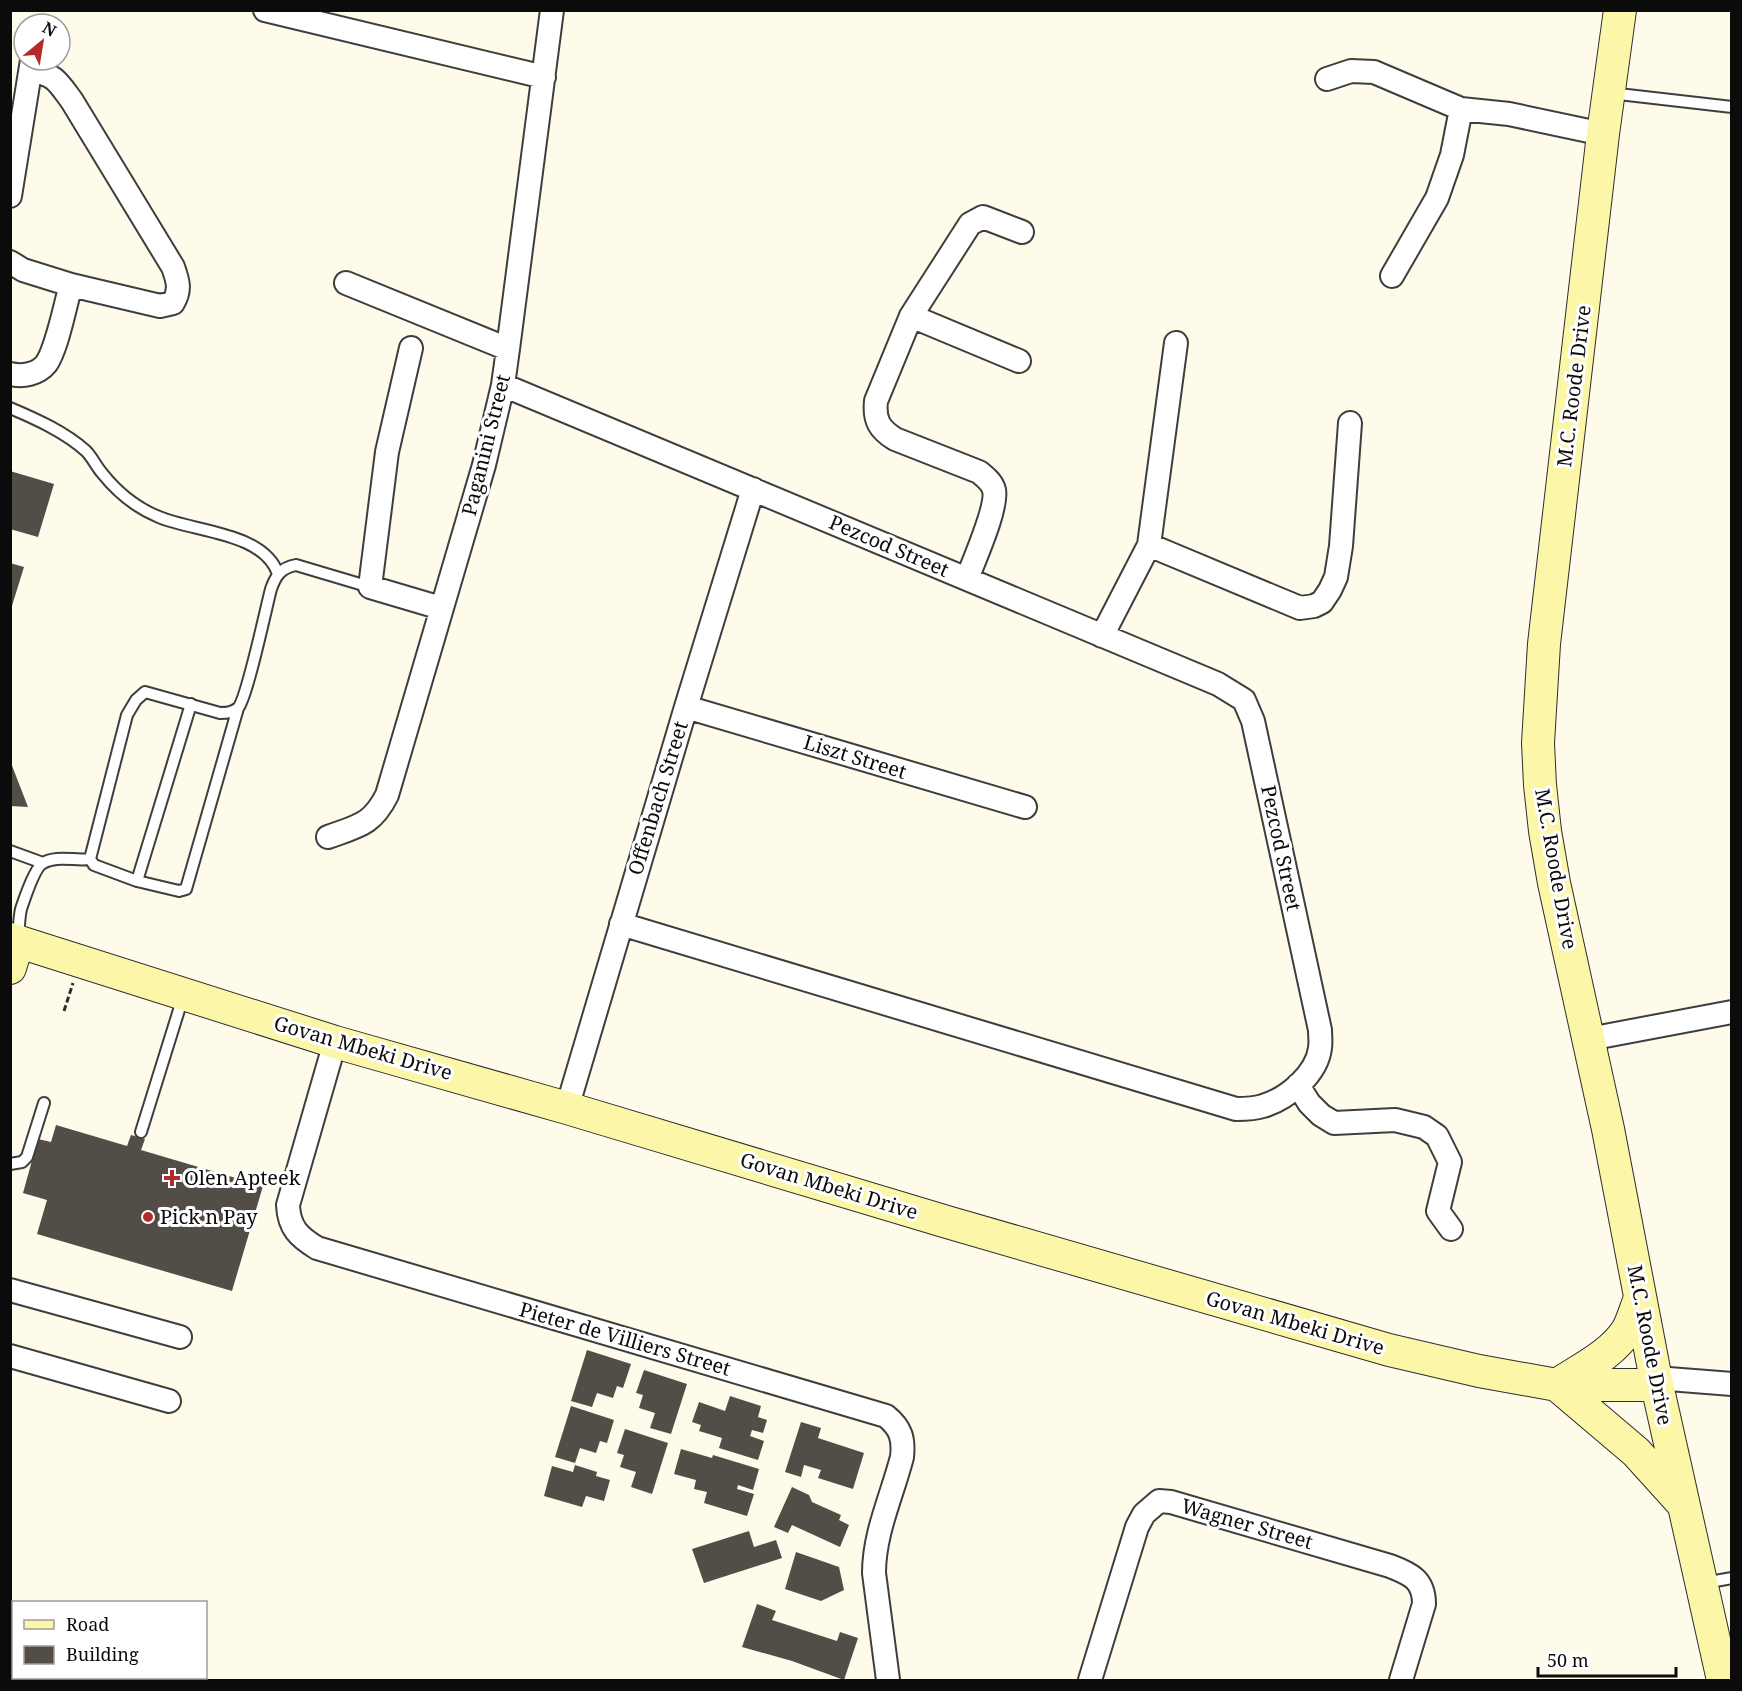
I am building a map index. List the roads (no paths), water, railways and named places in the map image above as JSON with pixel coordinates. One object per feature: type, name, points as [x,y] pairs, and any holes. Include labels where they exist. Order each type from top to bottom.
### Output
[{"type":"street","points":[[265,10],[333,19],[544,78]]},
{"type":"street","name":"Paganini Street","points":[[328,837],[363,825],[379,811],[387,795],[484,465],[508,349],[552,10]]},
{"type":"street","name":"M.C. Roode Drive","points":[[1620,10],[1603,134],[1544,644],[1538,743],[1540,785],[1554,883],[1589,1039],[1656,1381],[1723,1680]]},
{"type":"street","points":[[1327,79],[1351,71],[1374,72],[1461,109],[1509,114],[1603,134]]},
{"type":"street","points":[[10,196],[30,72]]},
{"type":"street","points":[[10,262],[23,270],[71,285],[160,306],[173,303],[177,296],[179,285],[173,267],[72,101],[53,77],[44,72]]},
{"type":"street","points":[[1392,276],[1437,198],[1452,155],[1461,109]]},
{"type":"street","points":[[967,579],[994,502],[993,488],[988,478],[979,472],[885,433],[878,426],[875,416],[876,402],[911,316],[970,224],[983,216],[1022,232]]},
{"type":"street","points":[[346,283],[508,349]]},
{"type":"street","points":[[10,374],[32,374],[45,364],[53,347],[71,285]]},
{"type":"street","points":[[911,316],[1019,361]]},
{"type":"street","points":[[1102,636],[1149,545],[1176,343]]},
{"type":"street","points":[[411,348],[387,452],[370,587],[441,608]]},
{"type":"street","name":"Pezcod Street","points":[[502,385],[1218,684],[1244,700],[1253,721],[1320,1030],[1320,1050],[1308,1075],[1298,1085],[1266,1106],[1236,1109],[621,924]]},
{"type":"street","points":[[1149,545],[1300,608],[1322,602],[1336,577],[1338,566],[1350,423]]},
{"type":"street","name":"Offenbach Street","points":[[567,1108],[753,489]]},
{"type":"street","name":"Liszt Street","points":[[686,706],[1025,807]]},
{"type":"street","name":"Govan Mbeki Drive","points":[[13,949],[184,994],[335,1042],[567,1108],[958,1226],[1389,1350],[1479,1371],[1557,1385],[1656,1381]]},
{"type":"street","points":[[1589,1039],[1731,1012]]},
{"type":"street","name":"Pieter de Villiers Street","points":[[335,1042],[288,1205],[288,1217],[293,1229],[300,1237],[317,1248],[886,1416],[895,1424],[903,1443],[902,1457],[876,1543],[873,1573],[888,1680]]},
{"type":"street","points":[[1298,1085],[1309,1103],[1321,1116],[1334,1123],[1395,1120],[1424,1127],[1437,1136],[1450,1162],[1438,1211],[1451,1229]]},
{"type":"street","points":[[10,1290],[180,1337]]},
{"type":"street","points":[[1640,1298],[1627,1331],[1617,1343],[1606,1353],[1557,1385],[1636,1452],[1683,1504]]},
{"type":"street","points":[[10,1356],[169,1401]]},
{"type":"street","points":[[1656,1381],[1731,1384]]},
{"type":"street","name":"Wagner Street","points":[[1090,1680],[1137,1527],[1144,1514],[1159,1502],[1171,1502],[1390,1566],[1411,1576],[1424,1591],[1424,1604],[1401,1680]]},
{"type":"lane","points":[[1610,93],[1731,107]]},
{"type":"lane","points":[[10,408],[70,438],[88,453],[110,483],[143,509],[160,518],[214,532],[257,549],[274,563],[278,574]]},
{"type":"lane","points":[[238,708],[231,713],[220,713],[146,692],[136,700],[127,715],[90,858],[94,865],[137,881],[179,891],[186,889],[246,687],[271,589],[278,574],[286,567],[296,565],[370,587]]},
{"type":"lane","points":[[137,881],[190,705]]},
{"type":"lane","points":[[10,851],[43,863],[60,859],[90,858]]},
{"type":"lane","points":[[13,949],[21,910],[35,872],[43,863]]},
{"type":"lane","points":[[141,1132],[184,994]]},
{"type":"lane","points":[[10,1164],[22,1162],[27,1157],[44,1103]]},
{"type":"lane","points":[[1701,1584],[1731,1578]]},
{"type":"place","name":"Olen Apteek","points":[[172,1178]]},
{"type":"place","name":"Pick n Pay","points":[[148,1217]]}]
